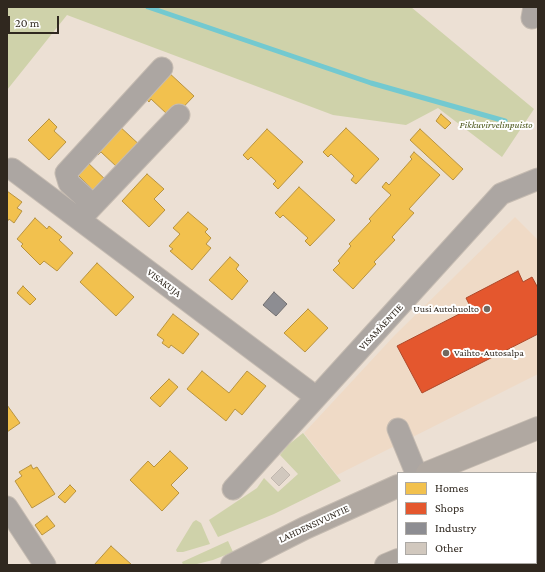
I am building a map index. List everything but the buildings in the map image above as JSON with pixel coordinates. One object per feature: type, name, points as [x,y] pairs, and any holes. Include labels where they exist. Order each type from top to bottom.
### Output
[{"type":"highway","points":[[386,565],[397,560]]},
{"type":"main road","points":[[429,472],[538,428]]},
{"type":"main road","name":"LAHDENSIVUNTIE","points":[[232,565],[305,528],[397,486]]},
{"type":"street","points":[[162,68],[66,173],[69,183],[86,213],[179,115]]},
{"type":"street","name":"VISAKUJA","points":[[12,169],[86,213],[316,397]]},
{"type":"street","name":"VISAMÄENTIE","points":[[233,489],[501,194],[538,179]]},
{"type":"street","points":[[398,429],[416,472]]},
{"type":"street","points":[[7,507],[46,565]]},
{"type":"shaded area","points":[[515,217],[538,240],[538,374],[337,475],[304,433],[394,336]]},
{"type":"green space","name":"Pikkuvirvelinpuisto","points":[[7,7],[411,7],[534,109],[502,157],[438,108],[406,125],[333,115],[67,15],[7,90]]},
{"type":"green space","points":[[303,433],[341,481],[274,514],[218,537],[209,520],[257,488],[264,478],[278,492],[298,474],[280,455],[288,445]]},
{"type":"green space","points":[[196,520],[201,523],[210,544],[183,552],[177,552],[176,550],[193,522]]},
{"type":"green space","points":[[228,541],[233,552],[213,560],[193,565],[183,565],[182,562]]},
{"type":"waterway","points":[[148,7],[371,83],[505,121]]},
{"type":"place","name":"Uusi Autohuolto","points":[[487,309]]},
{"type":"place","name":"Vaihto-Autosalpa","points":[[446,353]]}]
